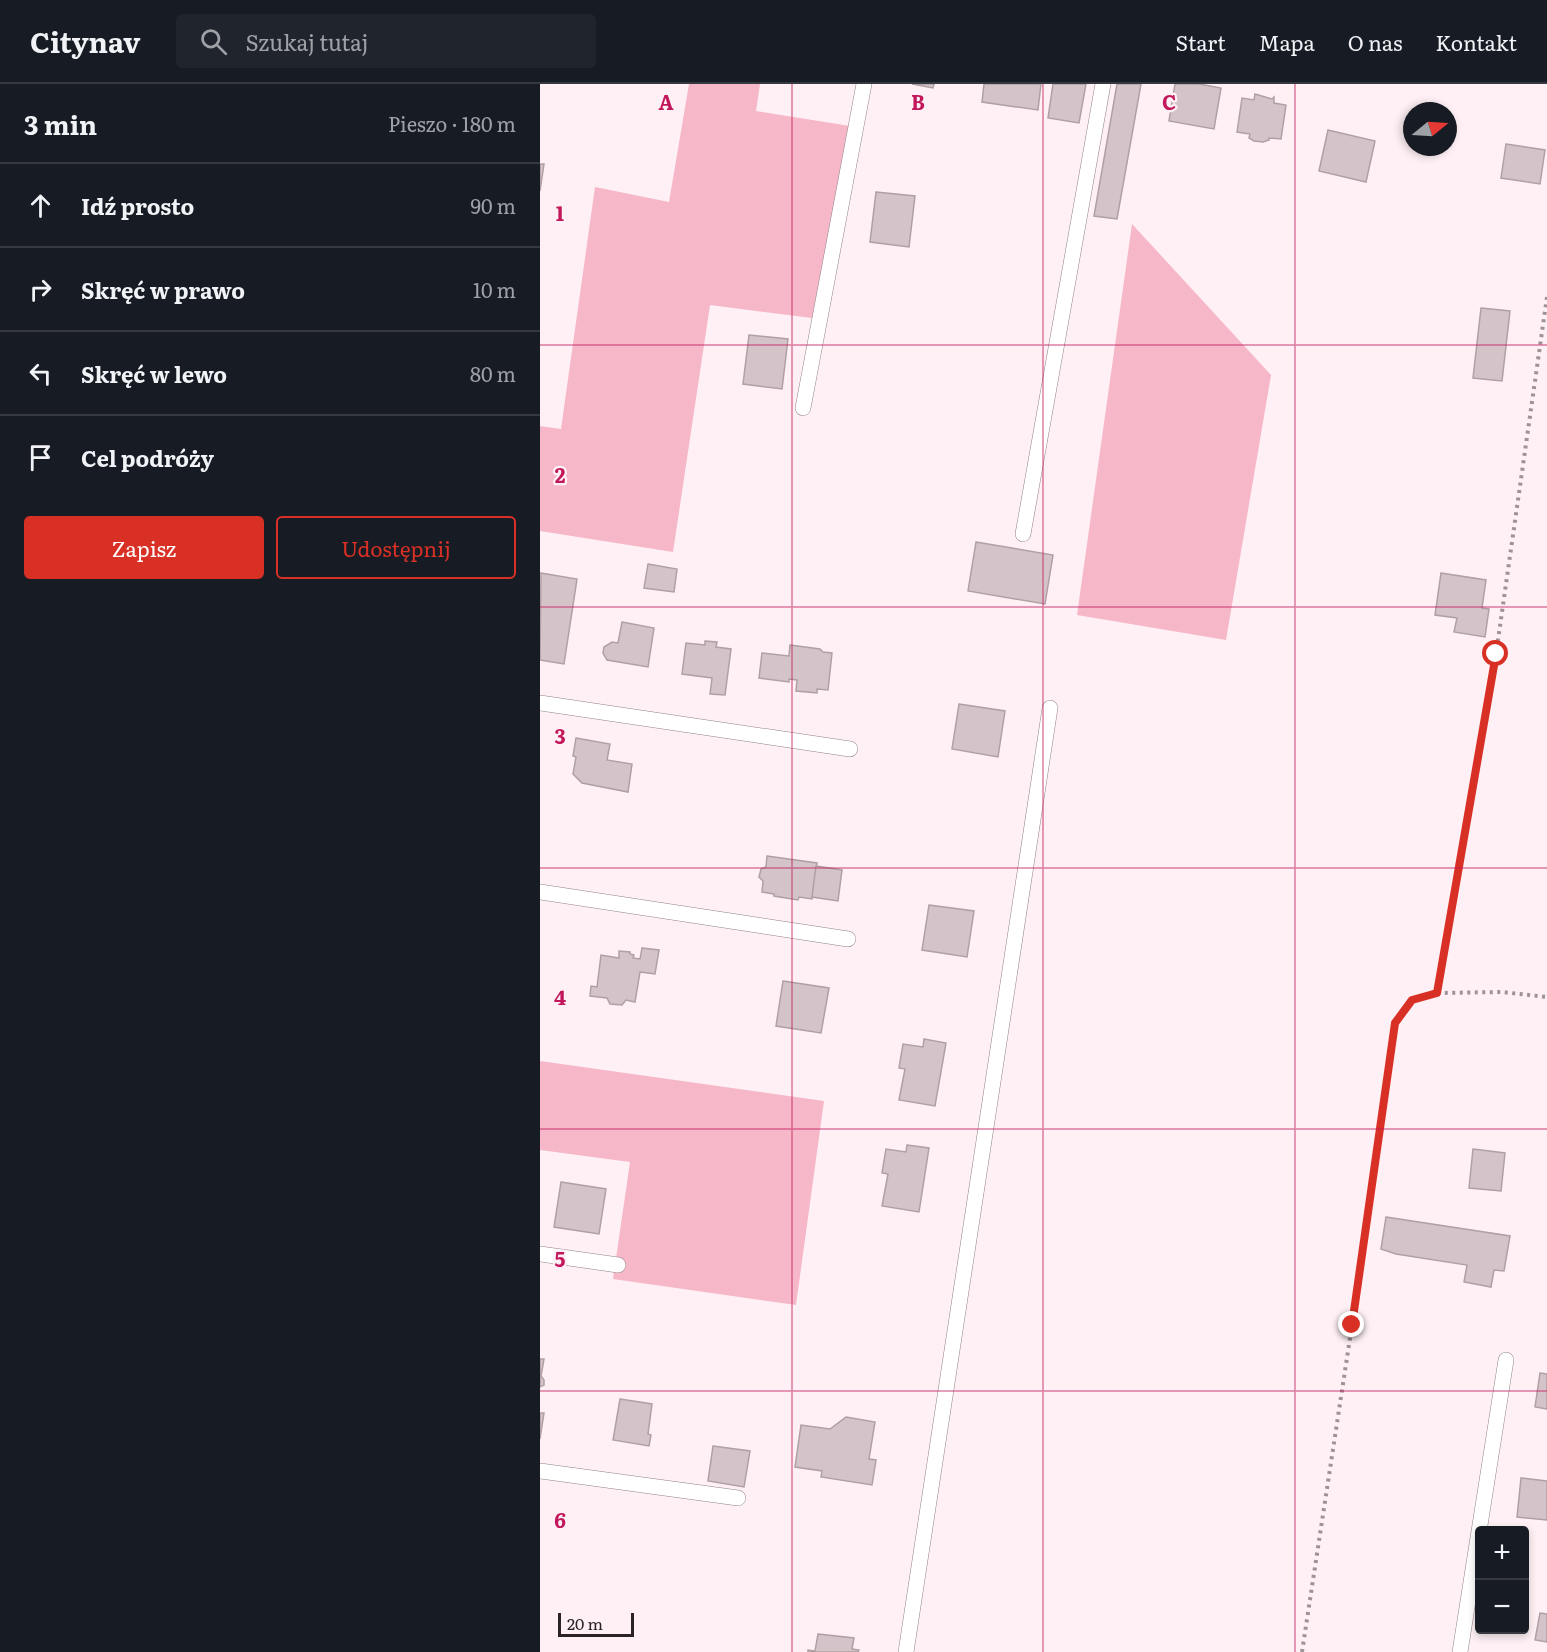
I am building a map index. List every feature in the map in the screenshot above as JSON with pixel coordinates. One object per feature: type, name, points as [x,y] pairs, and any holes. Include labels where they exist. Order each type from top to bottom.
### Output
[{"type":"lane","points":[[803,408],[864,84]]},
{"type":"lane","points":[[1023,534],[1103,84]]},
{"type":"lane","points":[[540,703],[850,749]]},
{"type":"lane","points":[[906,1652],[1050,708]]},
{"type":"lane","points":[[540,892],[848,939]]},
{"type":"lane","points":[[540,1254],[618,1265]]},
{"type":"lane","points":[[1460,1652],[1506,1360]]},
{"type":"lane","points":[[540,1471],[738,1498]]},
{"type":"path","points":[[1437,993],[1496,654],[1547,297]]},
{"type":"path","points":[[1302,1652],[1395,1023],[1412,1000],[1437,993],[1502,992],[1547,997]]},
{"type":"shaded area","points":[[689,84],[760,84],[756,111],[850,126],[812,318],[710,305],[673,552],[540,531],[540,426],[561,429],[595,187],[669,202]]},
{"type":"shaded area","points":[[1132,224],[1271,375],[1226,640],[1077,615]]},
{"type":"shaded area","points":[[540,1061],[824,1101],[796,1305],[613,1279],[630,1162],[540,1150]]},
{"type":"building","points":[[912,84],[934,84],[933,88]]},
{"type":"building","points":[[984,84],[1041,84],[1038,110],[982,102]]},
{"type":"building","points":[[1053,84],[1086,84],[1079,123],[1048,118]]},
{"type":"building","points":[[1117,84],[1141,84],[1117,219],[1094,216]]},
{"type":"building","points":[[1175,84],[1199,84],[1221,88],[1214,129],[1169,121]]},
{"type":"building","points":[[1255,94],[1272,99],[1274,97],[1274,103],[1286,105],[1281,139],[1269,138],[1263,142],[1254,141],[1249,138],[1250,134],[1237,132],[1242,98],[1254,100]]},
{"type":"building","points":[[1328,130],[1375,141],[1366,182],[1319,171]]},
{"type":"building","points":[[1506,144],[1545,150],[1540,184],[1501,178]]},
{"type":"building","points":[[540,164],[544,164],[540,191]]},
{"type":"building","points":[[876,192],[915,196],[909,247],[870,242]]},
{"type":"building","points":[[1481,308],[1510,311],[1502,381],[1473,378]]},
{"type":"building","points":[[749,335],[788,339],[782,389],[743,384]]},
{"type":"building","points":[[976,542],[1053,555],[1045,604],[968,591]]},
{"type":"building","points":[[648,564],[677,569],[674,592],[644,588]]},
{"type":"building","points":[[541,573],[577,579],[564,664],[540,660]]},
{"type":"building","points":[[1441,573],[1486,580],[1482,608],[1489,609],[1485,637],[1454,632],[1457,618],[1435,615]]},
{"type":"building","points":[[622,622],[654,628],[648,667],[607,660],[603,653],[604,647],[612,642],[618,643]]},
{"type":"building","points":[[705,641],[717,642],[716,647],[731,649],[725,695],[710,694],[712,678],[682,674],[686,643],[705,645]]},
{"type":"building","points":[[790,645],[832,653],[828,690],[817,689],[817,693],[796,691],[797,680],[789,679],[789,682],[759,678],[762,653],[789,656]]},
{"type":"building","points":[[959,704],[1005,711],[998,757],[952,749]]},
{"type":"building","points":[[576,738],[610,744],[607,760],[632,764],[628,792],[582,783],[573,774]]},
{"type":"building","points":[[767,856],[817,863],[812,899],[799,897],[798,900],[762,892],[763,881],[759,877],[761,869],[766,867]]},
{"type":"building","points":[[816,866],[842,870],[838,901],[812,897]]},
{"type":"building","points":[[929,905],[974,911],[967,957],[922,950]]},
{"type":"building","points":[[642,948],[659,950],[655,974],[640,972],[635,1002],[626,1000],[622,1005],[610,1004],[607,998],[590,996],[591,986],[597,987],[601,955],[619,958],[619,951],[630,952],[634,955],[633,958],[640,959]]},
{"type":"building","points":[[783,981],[829,988],[821,1033],[776,1026]]},
{"type":"building","points":[[924,1039],[946,1043],[935,1106],[899,1100],[905,1069],[899,1068],[903,1044],[923,1047]]},
{"type":"building","points":[[907,1145],[929,1148],[919,1212],[882,1206],[888,1174],[882,1173],[886,1149],[906,1152]]},
{"type":"building","points":[[1473,1149],[1505,1153],[1501,1191],[1469,1188]]},
{"type":"building","points":[[561,1182],[606,1189],[599,1234],[554,1227]]},
{"type":"building","points":[[1386,1217],[1510,1236],[1504,1271],[1494,1270],[1491,1287],[1464,1282],[1467,1265],[1396,1254],[1381,1249]]},
{"type":"building","points":[[540,1359],[544,1359],[541,1376],[544,1385],[540,1387]]},
{"type":"building","points":[[1540,1373],[1547,1374],[1547,1409],[1535,1407]]},
{"type":"building","points":[[620,1399],[652,1404],[648,1434],[651,1435],[649,1446],[613,1440]]},
{"type":"building","points":[[540,1413],[544,1413],[540,1439]]},
{"type":"building","points":[[846,1417],[875,1422],[869,1459],[876,1460],[872,1485],[821,1477],[822,1471],[795,1467],[801,1425],[830,1429]]},
{"type":"building","points":[[713,1446],[750,1451],[744,1487],[708,1481]]},
{"type":"building","points":[[1521,1478],[1547,1481],[1547,1520],[1517,1517]]},
{"type":"building","points":[[1540,1613],[1547,1614],[1547,1642],[1535,1640]]},
{"type":"building","points":[[818,1634],[854,1638],[852,1649],[859,1650],[858,1652],[808,1652],[808,1650],[815,1651]]},
{"type":"route","points":[[1352,1325],[1395,1023],[1412,1000],[1437,993],[1496,654]]}]
